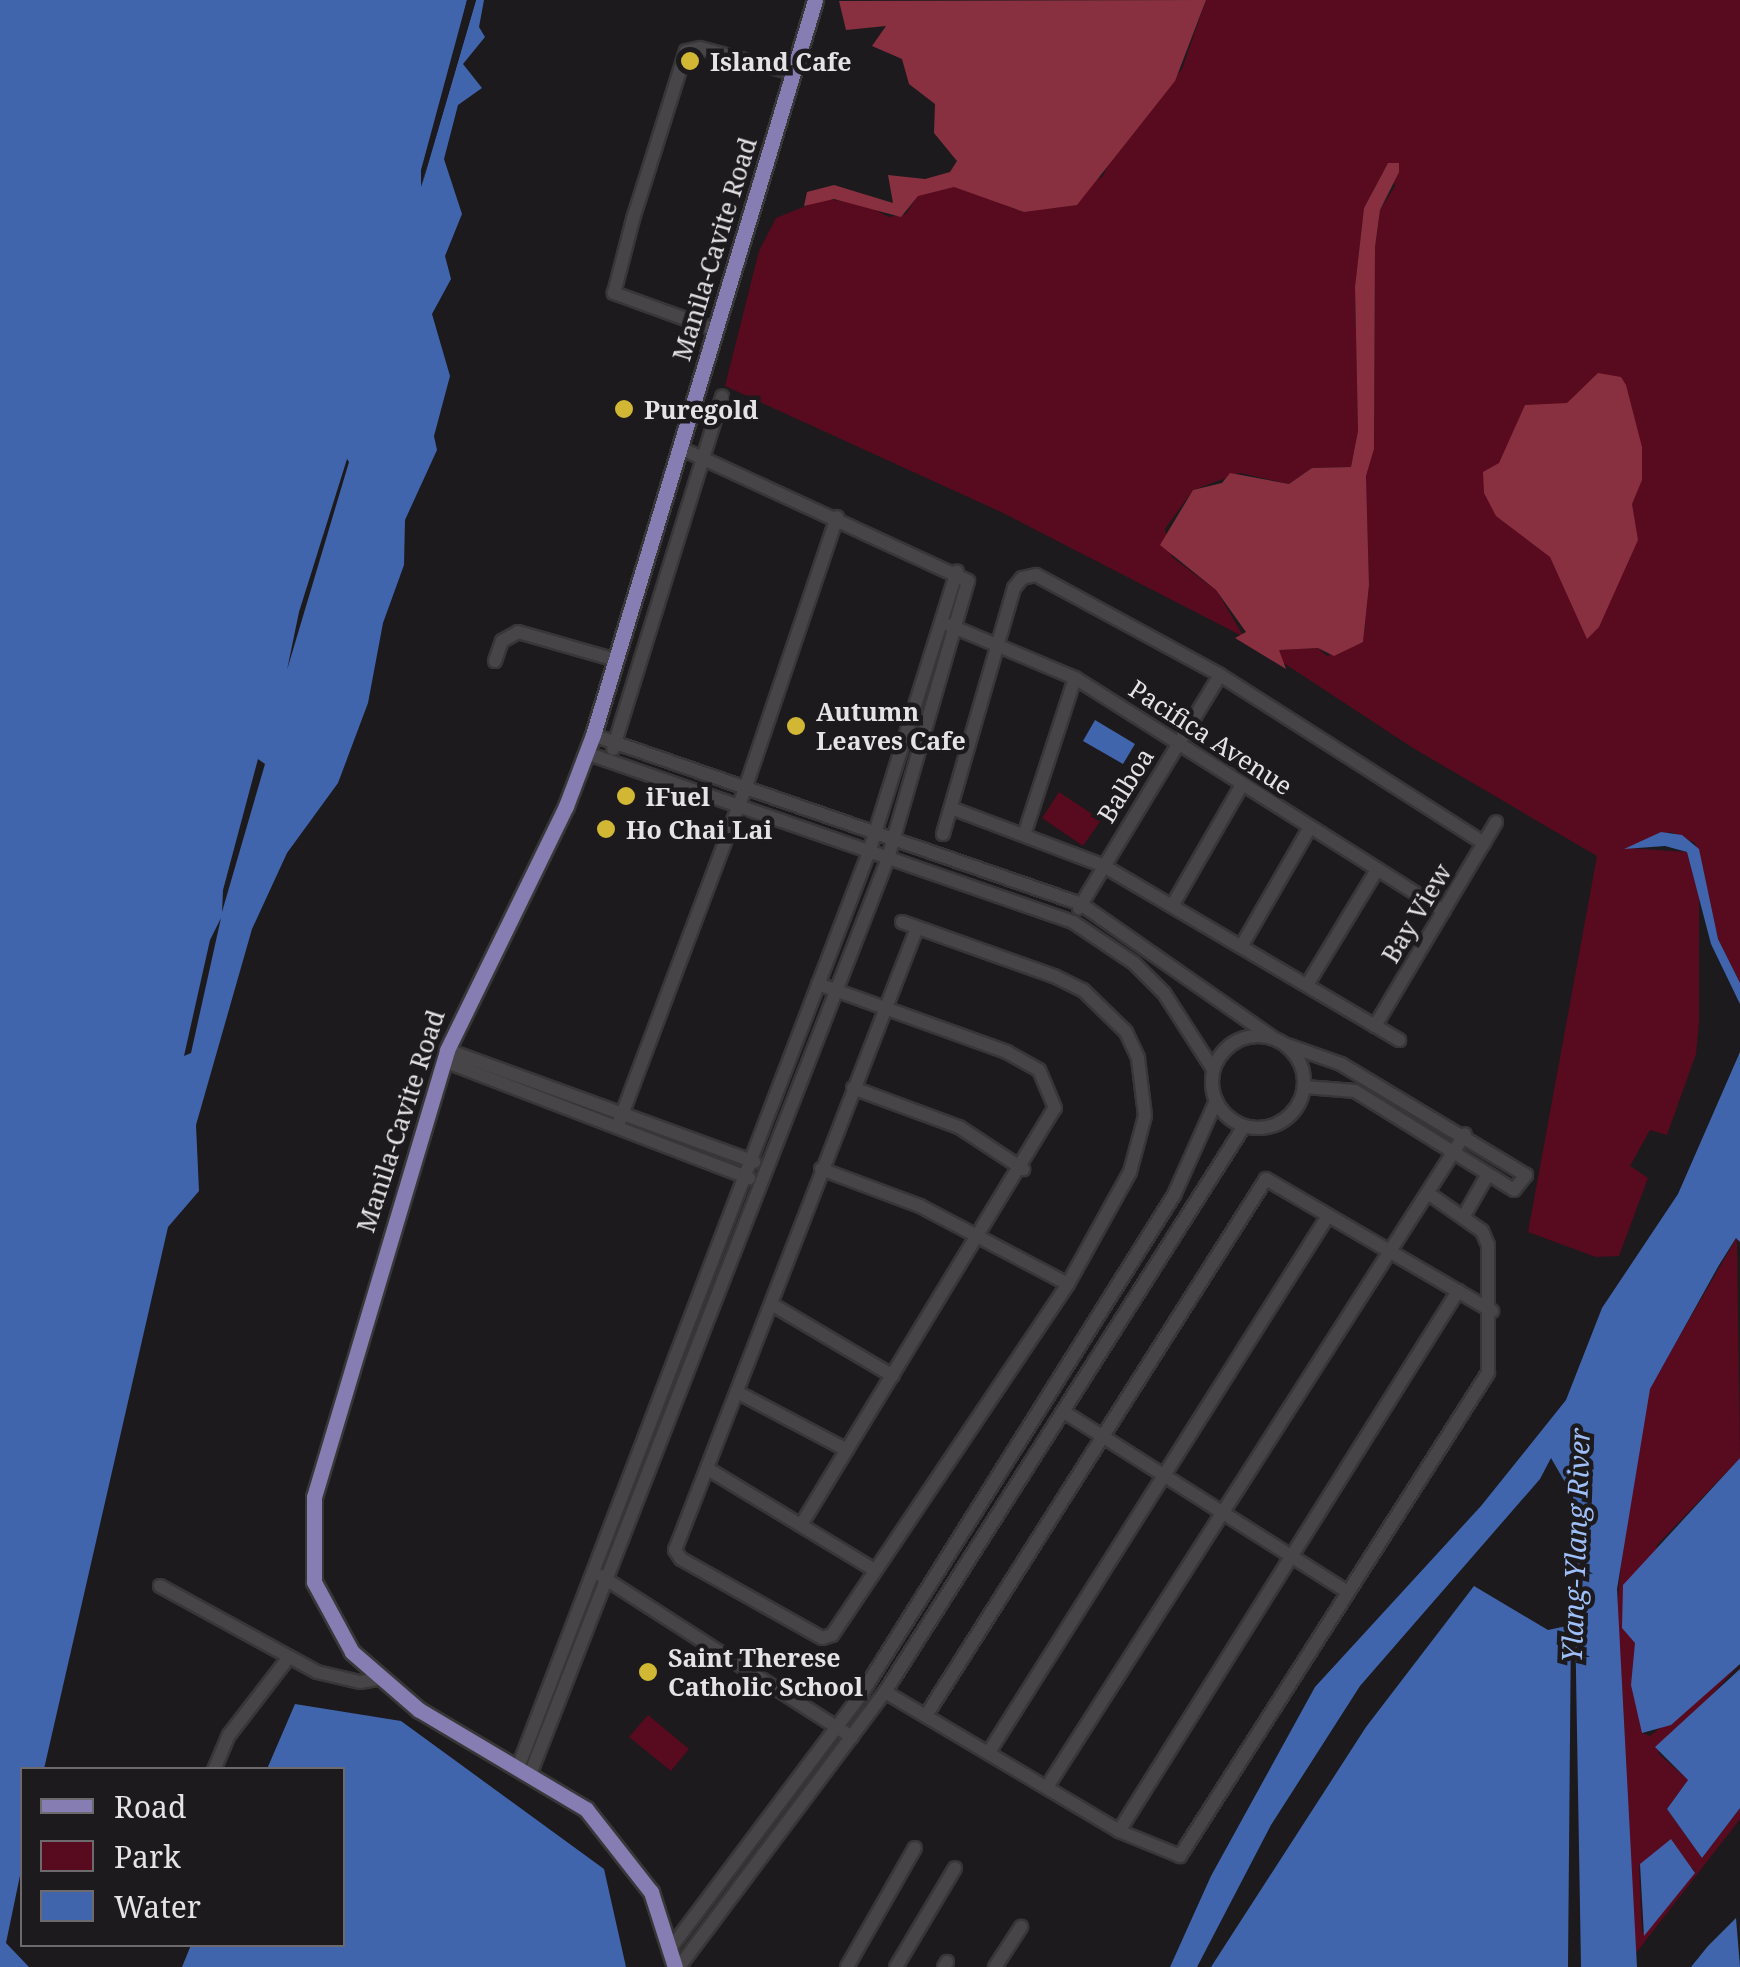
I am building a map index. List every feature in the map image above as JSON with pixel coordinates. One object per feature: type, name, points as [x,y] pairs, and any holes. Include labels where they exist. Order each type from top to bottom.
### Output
[{"type":"main road","name":"Manila-Cavite Road","points":[[677,1967],[651,1892],[622,1848],[586,1809],[525,1769],[419,1710],[378,1679],[336,1628],[314,1582],[314,1497],[445,1055],[593,736],[815,0]]},
{"type":"street","points":[[716,330],[614,293],[633,219],[686,50],[700,48],[794,72]]},
{"type":"street","points":[[610,761],[722,396]]},
{"type":"street","points":[[525,1769],[608,1580],[888,858],[950,626],[958,572],[680,448]]},
{"type":"street","points":[[620,1119],[745,790],[838,517]]},
{"type":"street","points":[[943,834],[1014,588],[1022,578],[1036,575],[1220,675],[1484,843]]},
{"type":"street","points":[[525,1769],[594,1572],[870,852],[950,626]]},
{"type":"street","name":"Pacifica Avenue","points":[[950,626],[1075,678],[1444,910]]},
{"type":"street","points":[[495,661],[502,640],[518,632],[616,660]]},
{"type":"street","name":"Balboa","points":[[1073,922],[1102,865],[1220,675]]},
{"type":"street","points":[[1025,832],[1075,678]]},
{"type":"street","points":[[593,736],[1081,904],[1272,1037],[1342,1064],[1465,1134],[1526,1175],[1514,1190],[1355,1091],[1305,1087]]},
{"type":"street","points":[[586,753],[1073,922],[1134,963],[1164,993],[1213,1069],[1216,1101],[1174,1195],[1107,1306],[836,1725],[670,1949]]},
{"type":"street","points":[[1172,906],[1242,785]]},
{"type":"street","points":[[952,808],[1025,832],[1102,865],[1399,1040]]},
{"type":"street","name":"Bay View","points":[[1376,1026],[1496,822]]},
{"type":"street","points":[[1242,945],[1310,828]]},
{"type":"street","points":[[1306,985],[1377,870]]},
{"type":"street","points":[[902,922],[1083,990],[1126,1032],[1138,1058],[1145,1089],[1140,1147],[1068,1284],[832,1636],[822,1638],[681,1560],[676,1544],[774,1304],[821,1169],[917,928]]},
{"type":"street","points":[[801,1525],[1053,1121],[1054,1096],[1038,1070],[1007,1052],[818,984]]},
{"type":"street","points":[[1213,1069],[1230,1045],[1272,1037]]},
{"type":"street","points":[[677,1967],[885,1692],[1244,1126],[1284,1120],[1305,1087],[1304,1071],[1287,1044]]},
{"type":"street","points":[[445,1055],[766,1167]]},
{"type":"street","points":[[853,1088],[960,1127],[1023,1168]]},
{"type":"street","points":[[1216,1101],[1244,1126]]},
{"type":"street","points":[[620,1119],[760,1182]]},
{"type":"street","points":[[1047,1787],[1465,1134]]},
{"type":"street","points":[[821,1169],[920,1206],[1068,1284]]},
{"type":"street","points":[[1464,1216],[1488,1174]]},
{"type":"street","points":[[926,1714],[1266,1180],[1492,1310]]},
{"type":"street","points":[[885,1692],[1118,1831],[1180,1856],[1488,1372],[1492,1310],[1488,1244],[1464,1216],[1428,1193]]},
{"type":"street","points":[[989,1752],[1328,1216]]},
{"type":"street","points":[[1118,1831],[1458,1291]]},
{"type":"street","points":[[774,1304],[893,1376]]},
{"type":"street","points":[[1107,1306],[1122,1316]]},
{"type":"street","points":[[737,1392],[847,1450]]},
{"type":"street","points":[[1064,1412],[1348,1592]]},
{"type":"street","points":[[708,1469],[874,1570]]},
{"type":"street","points":[[594,1572],[852,1737]]},
{"type":"street","points":[[160,1586],[289,1657],[360,1682],[378,1679]]},
{"type":"street","points":[[215,1767],[229,1735],[289,1657]]},
{"type":"street","points":[[847,1967],[915,1848]]},
{"type":"street","points":[[896,1967],[955,1868]]},
{"type":"street","points":[[995,1967],[1022,1926]]},
{"type":"green space","points":[[1206,0],[1740,0],[1740,983],[1718,939],[1695,843],[1671,832],[1627,848],[1687,852],[1699,897],[1699,1023],[1696,1054],[1667,1135],[1650,1130],[1630,1166],[1648,1178],[1619,1256],[1596,1257],[1528,1232],[1597,856],[1413,748],[1279,660],[1278,650],[1318,648],[1327,656],[1363,642],[1369,585],[1366,476],[1374,449],[1375,247],[1380,210],[1395,186],[1388,163],[1364,208],[1355,287],[1358,431],[1351,467],[1312,468],[1289,484],[1240,473],[1193,490],[1165,529],[1172,557],[1216,590],[1244,637],[1001,512],[725,386],[759,251],[776,218],[823,199],[862,203],[889,217],[906,214],[918,195],[954,186],[1024,212],[1102,177],[1124,137],[1182,69]]},
{"type":"green space","points":[[1059,792],[1101,820],[1083,846],[1042,818]]},
{"type":"green space","points":[[1737,1237],[1740,1458],[1657,1545],[1635,1643],[1642,1733],[1650,1736],[1740,1664],[1658,1753],[1688,1780],[1667,1809],[1702,1858],[1740,1808],[1740,1819],[1636,1953],[1615,1629],[1626,1512],[1649,1389]],"holes":[[[1640,1864],[1695,1869],[1642,1933]]]},
{"type":"green space","points":[[648,1715],[689,1749],[671,1771],[629,1737]]},
{"type":"shaded area","points":[[1206,0],[1175,81],[1077,205],[1024,212],[954,187],[918,196],[901,217],[834,199],[804,206],[807,192],[834,185],[893,203],[888,175],[925,179],[950,172],[957,161],[934,133],[935,104],[909,84],[902,59],[872,46],[886,26],[846,30],[839,1]]},
{"type":"shaded area","points":[[1388,163],[1399,163],[1399,172],[1380,210],[1375,247],[1374,449],[1366,476],[1369,585],[1363,642],[1334,656],[1318,648],[1279,650],[1286,669],[1235,638],[1246,632],[1216,590],[1160,545],[1193,490],[1222,483],[1230,473],[1289,484],[1312,468],[1351,467],[1358,431],[1355,287],[1364,208]]},
{"type":"shaded area","points":[[1598,373],[1621,377],[1626,385],[1642,447],[1642,480],[1632,504],[1638,540],[1599,627],[1587,639],[1550,557],[1496,516],[1484,493],[1483,472],[1499,463],[1525,405],[1567,403]]},
{"type":"water","points":[[0,0],[467,0],[422,185],[476,0],[484,0],[479,27],[485,37],[463,64],[482,88],[458,105],[444,159],[462,214],[445,256],[451,279],[432,314],[450,376],[434,436],[437,450],[405,520],[404,565],[383,623],[368,703],[338,783],[287,853],[252,929],[196,1125],[199,1191],[168,1227],[44,1767],[20,1767],[20,1876],[6,1943],[29,1967],[0,1967]]},
{"type":"water","points":[[1095,720],[1135,744],[1123,764],[1083,741]]},
{"type":"water","points":[[1661,832],[1682,835],[1699,849],[1718,939],[1740,983],[1740,1004],[1711,944],[1687,852],[1665,846],[1624,849]]},
{"type":"water","name":"Ylang-Ylang River","points":[[1740,1052],[1740,1242],[1736,1238],[1719,1265],[1650,1389],[1617,1589],[1637,1967],[1581,1967],[1573,1496],[1551,1458],[1540,1479],[1360,1686],[1271,1825],[1197,1967],[1170,1967],[1211,1876],[1315,1687],[1481,1506],[1566,1400],[1602,1308],[1678,1194]]},
{"type":"water","points":[[1740,1458],[1740,1664],[1671,1725],[1642,1733],[1631,1685],[1635,1643],[1622,1628],[1623,1585]]},
{"type":"water","points":[[1474,1586],[1548,1630],[1571,1625],[1568,1967],[1211,1967],[1366,1727]]},
{"type":"water","points":[[1740,1669],[1740,1808],[1702,1858],[1667,1809],[1688,1780],[1655,1747]]},
{"type":"water","points":[[295,1704],[401,1721],[604,1869],[626,1967],[182,1967],[190,1947],[345,1947],[345,1767],[268,1767]]},
{"type":"water","points":[[1671,1839],[1695,1873],[1644,1936],[1640,1864]]},
{"type":"water","points":[[1736,1918],[1740,1967],[1691,1967],[1708,1946]]},
{"type":"pier","points":[[467,0],[476,0],[421,187],[421,170]]},
{"type":"pier","points":[[347,459],[349,462],[287,670],[299,612]]},
{"type":"pier","points":[[258,759],[265,764],[222,912],[223,890]]},
{"type":"pier","points":[[221,918],[191,1053],[184,1056],[210,940]]},
{"type":"place","name":"Island Cafe","points":[[690,61]]},
{"type":"place","name":"Puregold","points":[[624,409]]},
{"type":"place","name":"Autumn Leaves Cafe","points":[[796,726]]},
{"type":"place","name":"iFuel","points":[[626,796]]},
{"type":"place","name":"Ho Chai Lai","points":[[606,829]]},
{"type":"place","name":"Saint Therese Catholic School","points":[[648,1672]]}]
